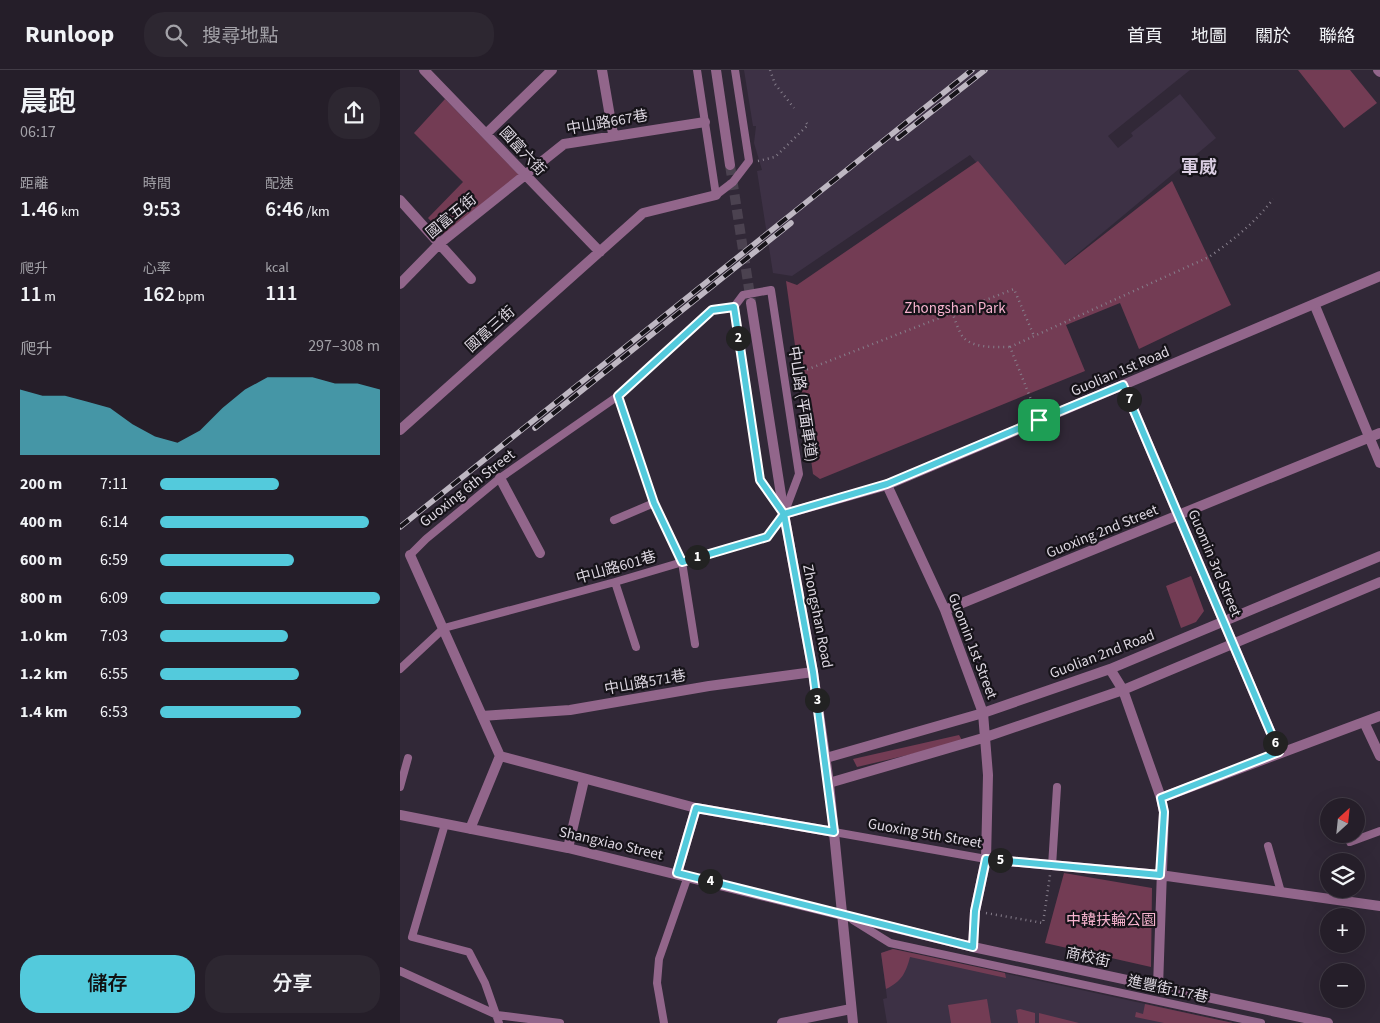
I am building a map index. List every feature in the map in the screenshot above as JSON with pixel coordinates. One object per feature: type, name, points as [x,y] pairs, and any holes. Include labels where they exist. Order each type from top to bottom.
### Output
[{"type":"street","name":"國富六街","points":[[424,70],[524,176],[600,252]]},
{"type":"street","points":[[486,134],[552,70]]},
{"type":"street","points":[[602,70],[612,134]]},
{"type":"street","points":[[716,70],[730,165]]},
{"type":"street","name":"中山路667巷","points":[[524,176],[564,144],[612,134],[705,122]]},
{"type":"street","name":"國富五街","points":[[400,284],[440,243],[524,176]]},
{"type":"street","name":"國富三街","points":[[400,430],[644,213],[716,195]]},
{"type":"street","points":[[400,200],[471,279]]},
{"type":"street","name":"Guolian 1st Road","points":[[784,514],[887,484],[1315,306],[1380,276]]},
{"type":"street","name":"Zhongshan Road","points":[[751,303],[784,514],[813,672],[826,758],[853,1023]]},
{"type":"street","points":[[1315,306],[1380,463]]},
{"type":"street","name":"Guomin 3rd Street","points":[[1123,385],[1279,752]]},
{"type":"street","name":"Guoxing 2nd Street","points":[[945,610],[1179,517],[1380,433]]},
{"type":"street","points":[[500,478],[540,553]]},
{"type":"street","name":"Guomin 1st Street","points":[[887,484],[945,610],[983,713],[983,738],[988,775],[986,859],[975,911],[973,947]]},
{"type":"street","name":"Guoxing 6th Street","points":[[410,554],[500,756]]},
{"type":"street","name":"Guolian 2nd Road","points":[[826,758],[983,713],[1110,669],[1380,556]]},
{"type":"street","points":[[829,782],[983,738],[1123,690],[1380,582]]},
{"type":"street","points":[[1110,669],[1123,690],[1161,798],[1164,812],[1160,875],[1158,988]]},
{"type":"street","name":"中山路571巷","points":[[482,716],[570,710],[709,686],[813,672]]},
{"type":"street","points":[[1161,798],[1279,752],[1380,716]]},
{"type":"street","points":[[1364,722],[1380,756]]},
{"type":"street","points":[[470,828],[500,756]]},
{"type":"street","name":"Guoxing 5th Street","points":[[500,756],[584,780],[696,808],[834,832]]},
{"type":"street","points":[[568,848],[584,780]]},
{"type":"street","points":[[677,873],[696,808]]},
{"type":"street","name":"Shangxiao Street","points":[[400,815],[568,848],[842,913]]},
{"type":"street","name":"Guoxing 5th Street","points":[[986,859],[1160,875],[1380,906]]},
{"type":"street","name":"商校街","points":[[842,913],[973,947],[1328,1023]]},
{"type":"street","points":[[782,1023],[851,1009]]},
{"type":"lane","points":[[697,70],[716,195],[733,182],[748,161],[735,70]]},
{"type":"lane","name":"中山路 (平面車道)","points":[[734,307],[743,294],[771,290],[799,474],[784,514]]},
{"type":"lane","points":[[734,307],[760,480],[784,514]]},
{"type":"lane","name":"Guoxing 6th Street","points":[[410,554],[500,478],[618,396],[712,310],[734,307]]},
{"type":"lane","points":[[618,396],[654,503],[682,562],[695,644]]},
{"type":"lane","points":[[614,520],[654,503]]},
{"type":"lane","name":"中山路601巷","points":[[444,628],[615,582],[767,537],[784,514]]},
{"type":"lane","points":[[615,582],[636,647]]},
{"type":"lane","points":[[400,669],[444,628]]},
{"type":"lane","points":[[400,787],[408,758]]},
{"type":"lane","points":[[1052,866],[1057,787]]},
{"type":"lane","points":[[445,824],[412,937],[470,952],[485,983],[498,1019]]},
{"type":"lane","points":[[1365,836],[1380,831]]},
{"type":"lane","name":"Guoxing 5th Street","points":[[834,832],[986,859]]},
{"type":"lane","points":[[1268,846],[1281,892]]},
{"type":"lane","points":[[664,1023],[656,983],[659,959],[688,876]]},
{"type":"lane","name":"進豐街117巷","points":[[842,913],[890,943],[1261,1023]]},
{"type":"lane","points":[[400,971],[498,1019],[560,1023]]},
{"type":"path","points":[[770,70],[775,84],[794,108]]},
{"type":"path","points":[[748,161],[759,162],[775,157],[808,124],[804,120]]},
{"type":"path","points":[[952,312],[962,336],[991,348],[1010,347],[1209,257],[1238,236],[1263,212],[1273,199]]},
{"type":"path","points":[[786,378],[1014,289],[1034,336]]},
{"type":"path","points":[[1010,347],[1039,420]]},
{"type":"path","points":[[975,911],[1043,923],[1052,866]]},
{"type":"shaded area","points":[[744,70],[1190,70],[1108,136],[1118,148],[1133,136],[1131,133],[1180,94],[1216,138],[1064,265],[970,155],[792,276],[773,273],[757,171],[762,170],[754,143],[756,126],[753,126]]},
{"type":"shaded area","points":[[893,949],[1233,1023],[887,1023],[883,999],[887,998],[881,953]]},
{"type":"green space","points":[[1298,70],[1350,70],[1377,103],[1344,128]]},
{"type":"green space","points":[[445,99],[520,176],[448,239],[428,218],[463,182],[414,133]]},
{"type":"green space","name":"Zhongshan Park","points":[[978,161],[1065,265],[1172,181],[1231,305],[1139,349],[1120,303],[1066,325],[1085,371],[820,479],[813,474],[786,281],[797,285]]},
{"type":"green space","points":[[1191,576],[1204,611],[1196,622],[1181,628],[1166,586]]},
{"type":"green space","points":[[959,735],[963,742],[857,767],[853,759]]},
{"type":"green space","name":"中韓扶輪公園","points":[[1064,873],[1152,888],[1151,967],[1045,943]]},
{"type":"green space","points":[[893,949],[1005,973],[1006,978],[910,957],[907,968],[902,976],[896,983],[886,989],[881,953]]},
{"type":"green space","points":[[987,999],[991,1023],[951,1023],[948,1005]]},
{"type":"green space","points":[[1145,1004],[1233,1023],[1164,1023],[1135,1017],[1136,1012],[1143,1014]]},
{"type":"green space","points":[[1020,1009],[1035,1013],[1035,1023],[1018,1023],[1016,1010]]},
{"type":"green space","points":[[1039,1013],[1079,1023],[1039,1023]]},
{"type":"tunnel","points":[[730,165],[751,302]]},
{"type":"railway","points":[[400,527],[972,70]]},
{"type":"railway","points":[[898,138],[985,70]]},
{"type":"railway","points":[[535,428],[791,223]]},
{"type":"district","name":"軍威","points":[[1199,167]]},
{"type":"route","points":[[1039,420],[887,484],[784,514],[767,537],[682,562],[654,503],[618,396],[712,310],[734,307],[760,480],[784,514],[813,672],[829,782],[834,832],[696,808],[677,873],[973,947],[975,911],[986,859],[1160,875],[1164,812],[1161,798],[1279,752],[1123,385],[1039,420]]}]
